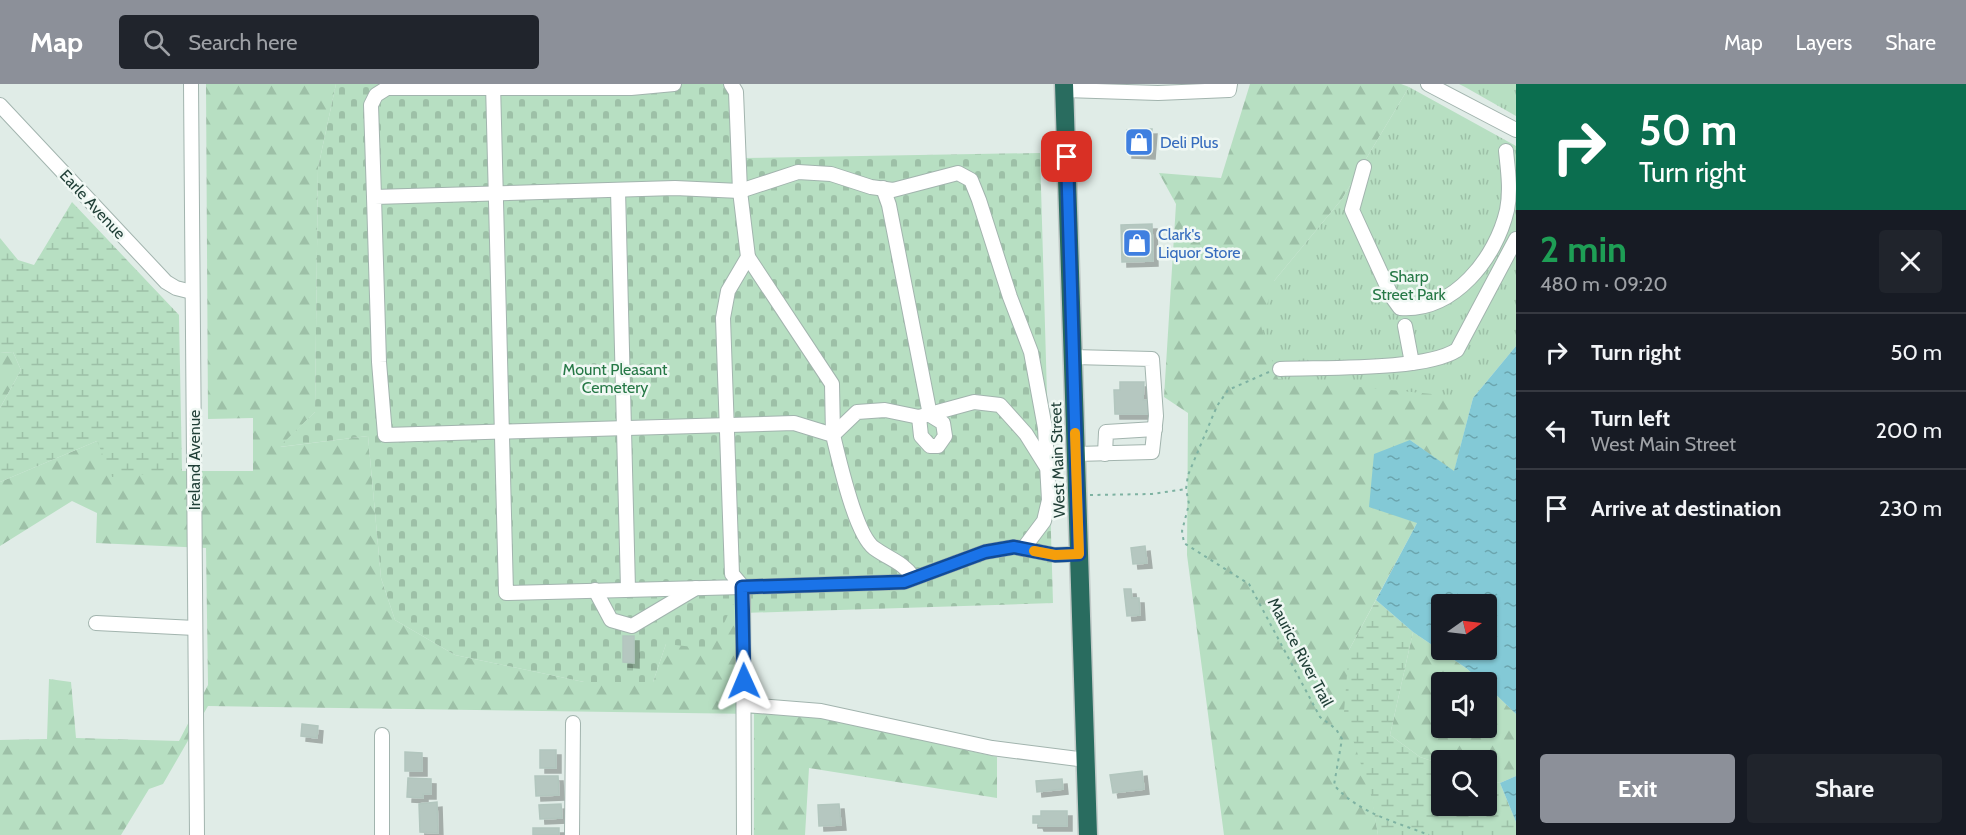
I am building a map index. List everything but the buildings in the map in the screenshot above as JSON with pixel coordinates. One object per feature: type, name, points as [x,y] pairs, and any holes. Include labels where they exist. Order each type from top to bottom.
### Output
[{"type":"highway","name":"West Main Street","points":[[1065,87],[1088,835]]},
{"type":"street","name":"Ireland Avenue","points":[[191,84],[197,835]]},
{"type":"street","points":[[674,84],[631,88],[493,86],[387,88],[376,95],[371,105],[379,362],[385,435],[726,427],[794,423],[833,435]]},
{"type":"street","points":[[731,84],[736,92],[740,191],[748,256],[832,384],[833,435],[844,484],[867,538],[872,547],[906,566],[914,578]]},
{"type":"street","points":[[1065,87],[1158,93],[1229,90],[1230,84]]},
{"type":"street","points":[[1433,85],[1516,130]]},
{"type":"street","points":[[493,86],[506,593],[904,582],[985,552],[1014,547],[1055,555],[1079,554]]},
{"type":"street","name":"Earle Avenue","points":[[0,105],[166,282],[176,288],[192,292]]},
{"type":"street","points":[[1364,166],[1352,210],[1392,297],[1400,308],[1428,305],[1451,292],[1485,261],[1507,210],[1509,182],[1506,151]]},
{"type":"street","points":[[374,197],[675,188],[740,191],[798,172],[831,174],[892,190],[958,173],[971,180],[1031,352],[1045,428],[1049,500],[1044,521],[1023,549]]},
{"type":"street","points":[[883,189],[890,205],[925,416]]},
{"type":"street","points":[[618,190],[628,589]]},
{"type":"street","points":[[1274,371],[1434,361],[1457,350],[1513,245],[1494,243]]},
{"type":"street","points":[[744,835],[745,705],[742,587],[732,574],[723,318],[728,291],[748,256]]},
{"type":"street","points":[[1406,326],[1412,363]]},
{"type":"street","points":[[1073,357],[1152,359],[1155,429],[1154,449],[1150,452],[1076,454]]},
{"type":"street","points":[[833,435],[857,412],[885,410],[925,416],[974,402],[1000,405],[1026,434],[1048,468]]},
{"type":"street","points":[[1105,454],[1106,432],[1155,429]]},
{"type":"street","points":[[595,590],[611,620],[632,626],[667,608],[696,588]]},
{"type":"street","points":[[96,623],[195,628]]},
{"type":"street","points":[[745,705],[821,711],[992,747],[1086,760]]},
{"type":"street","points":[[572,835],[573,723]]},
{"type":"street","points":[[382,735],[382,835]]},
{"type":"path","name":"Maurice River Trail","points":[[1274,371],[1228,390],[1217,406],[1188,476],[1186,489],[1189,512],[1182,531],[1184,543],[1250,584],[1320,717],[1336,729],[1342,739],[1334,785],[1344,796],[1361,808],[1429,835]]},
{"type":"path","points":[[1077,495],[1152,494],[1186,489]]},
{"type":"green space","points":[[206,84],[336,84],[318,168],[315,412],[280,447],[368,436],[381,578],[395,620],[455,655],[584,682],[653,682],[666,644],[733,603],[743,613],[738,699],[997,757],[997,798],[809,768],[805,835],[754,835],[754,714],[208,706],[163,784],[149,789],[121,835],[0,835],[0,740],[47,739],[49,679],[71,682],[76,738],[179,741],[208,685],[206,548],[96,543],[97,513],[72,501],[0,546],[0,482],[97,441],[182,471],[253,471],[253,418],[208,419]]},
{"type":"green space","name":"Mount Pleasant Cemetery","points":[[336,84],[739,84],[743,158],[1040,153],[1053,603],[743,613],[733,604],[712,649],[666,644],[653,682],[584,682],[455,655],[395,620],[381,578],[368,436],[279,447],[315,412],[318,168]]},
{"type":"green space","points":[[1250,84],[1401,84],[1409,87],[1342,199],[1274,281],[1516,273],[1473,398],[1454,472],[1410,440],[1417,523],[1349,650],[1378,835],[1224,835],[1187,555],[1188,413],[1164,397],[1176,204],[1159,173],[1221,178]]},
{"type":"green space","points":[[1459,84],[1516,84],[1516,116],[1465,87]]},
{"type":"green space","name":"Sharp Street Park","points":[[1409,87],[1516,146],[1516,346],[1473,398],[1278,379],[1261,326],[1274,281],[1342,199]]},
{"type":"green space","points":[[72,202],[179,315],[182,471],[112,477],[97,441],[0,482],[0,408],[21,370],[13,352],[0,353],[0,238],[18,260],[34,265]]},
{"type":"green space","points":[[13,352],[21,370],[0,408],[0,353]]},
{"type":"green space","points":[[1376,600],[1413,632],[1390,735],[1420,757],[1431,761],[1431,816],[1497,816],[1497,782],[1500,783],[1516,822],[1516,835],[1378,835],[1371,795],[1344,712],[1349,650]]},
{"type":"green space","points":[[1413,632],[1431,644],[1431,660],[1454,660],[1471,672],[1431,672],[1431,738],[1497,738],[1497,696],[1516,714],[1516,776],[1497,782],[1497,750],[1431,750],[1431,761],[1420,757],[1390,735]]},
{"type":"water","points":[[1516,346],[1516,714],[1497,696],[1497,672],[1471,672],[1454,660],[1497,660],[1497,594],[1431,594],[1431,644],[1376,600],[1417,523],[1369,507],[1374,454],[1410,440],[1454,471],[1473,398]]},
{"type":"water","points":[[1516,776],[1516,822],[1500,783]]},
{"type":"slow traffic","points":[[1034,551],[1055,555],[1079,554],[1075,433]]},
{"type":"place","name":"Deli Plus","points":[[1139,142]]},
{"type":"place","name":"Clark's Liquor Store","points":[[1137,243]]},
{"type":"route","points":[[744,681],[742,587],[904,582],[985,552],[1014,547],[1055,555],[1079,554],[1067,157]]}]
